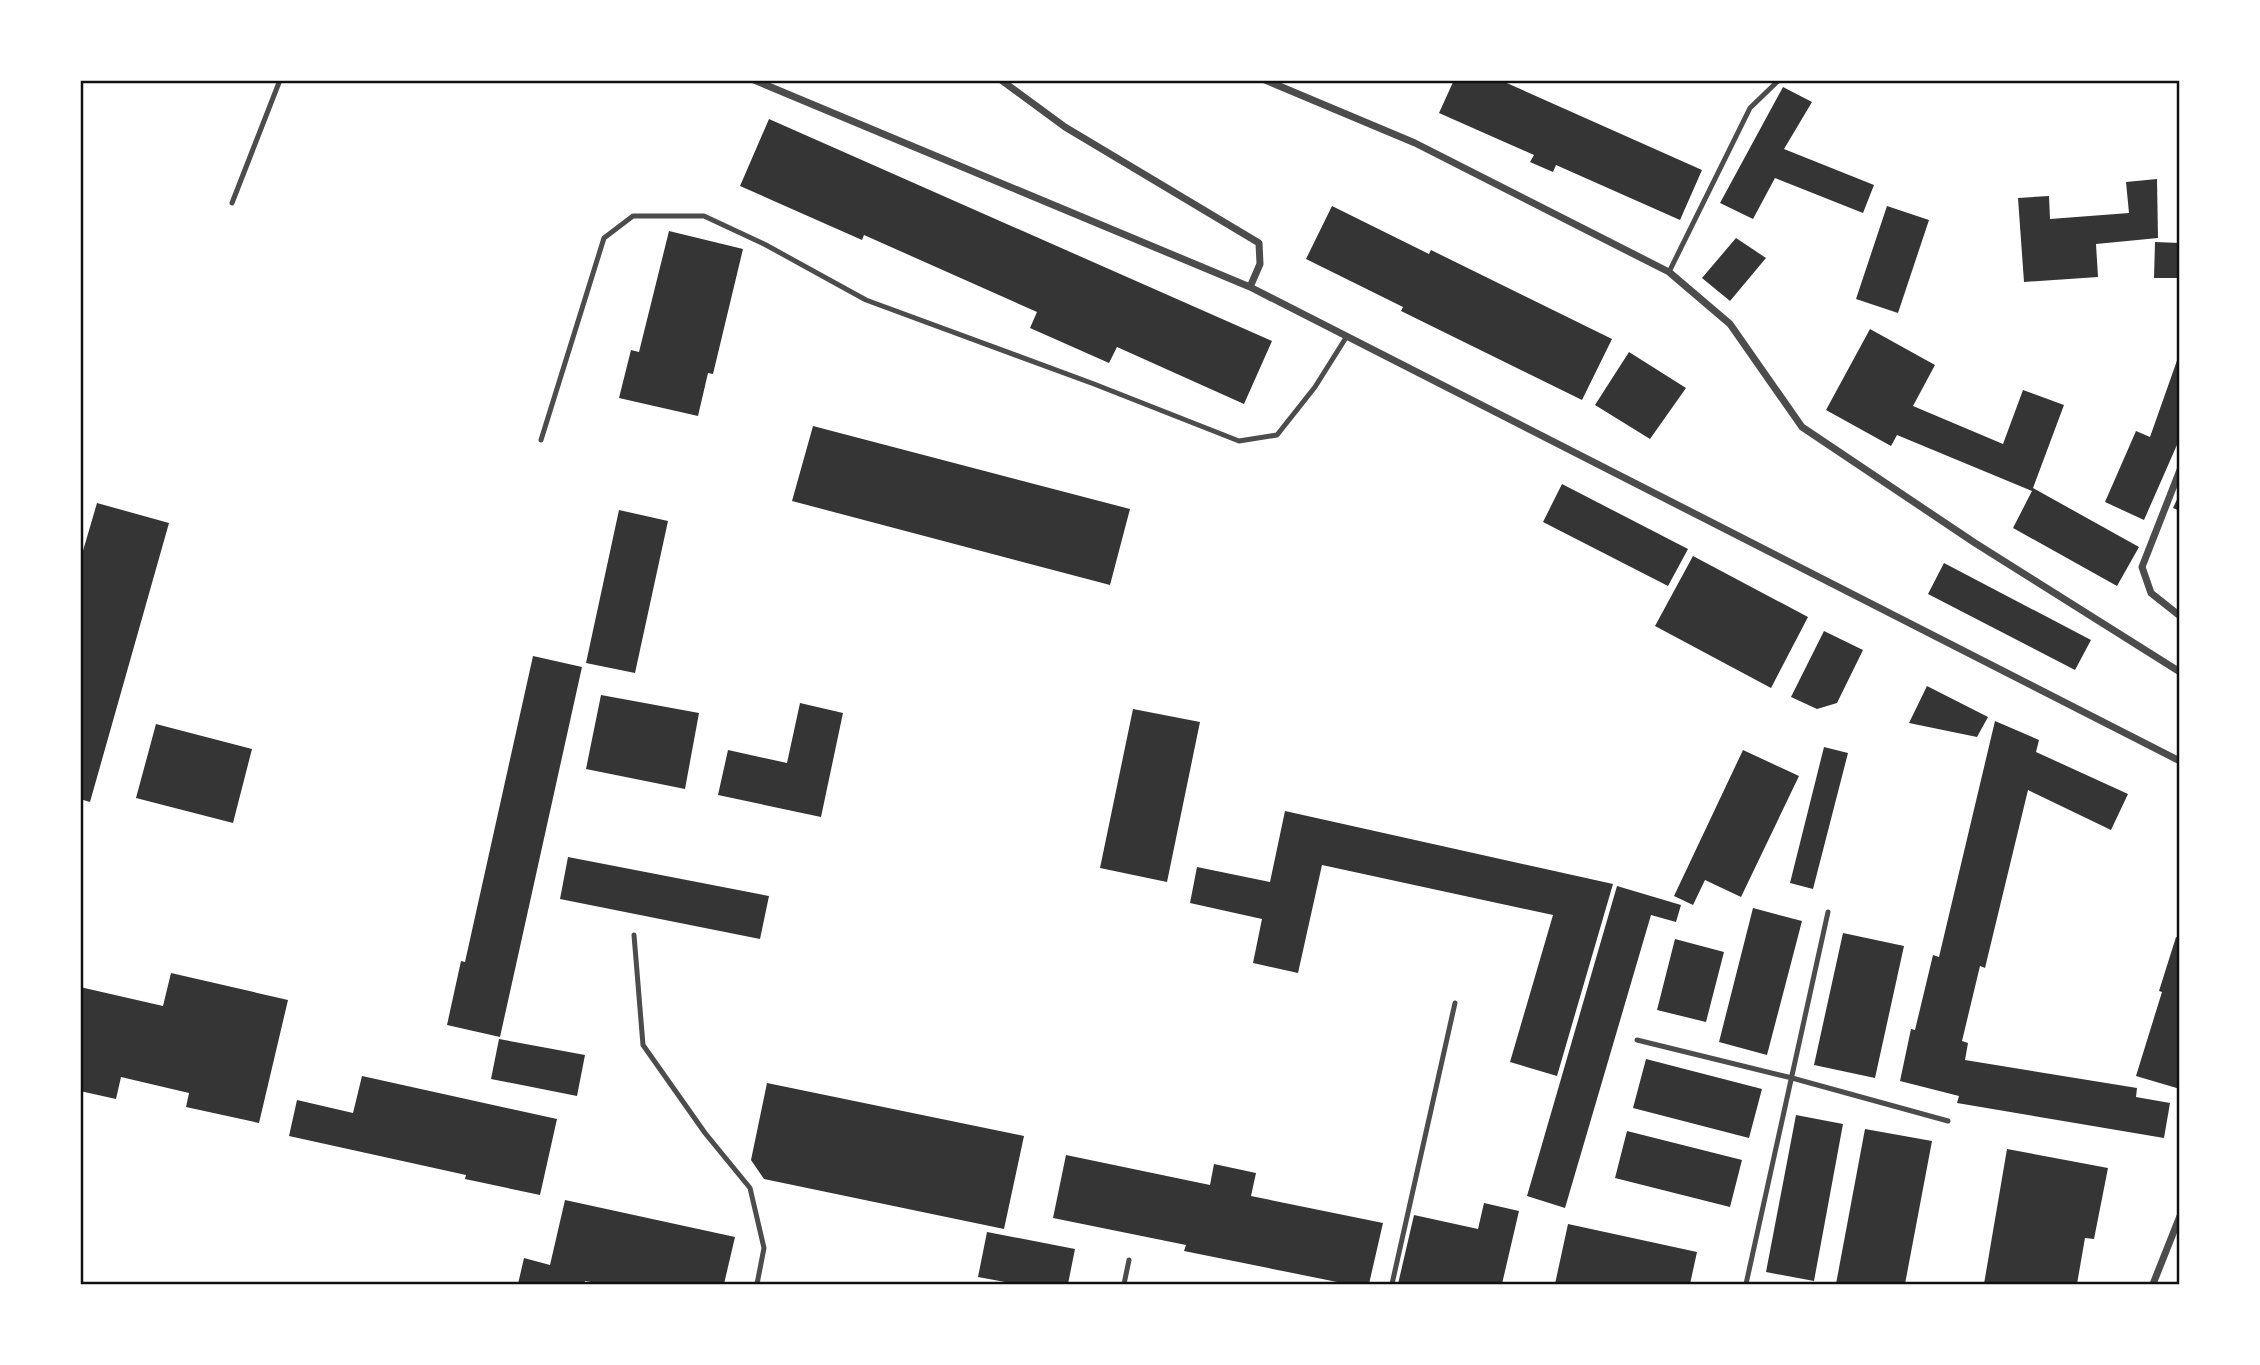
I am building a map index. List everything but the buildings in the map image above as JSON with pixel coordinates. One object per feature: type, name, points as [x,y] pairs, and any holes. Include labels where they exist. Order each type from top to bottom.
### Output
[{"type":"street","points":[[754,80],[1250,287],[2179,761]]},
{"type":"street","points":[[1001,80],[1065,127],[1259,243],[1261,264],[1250,287]]},
{"type":"street","points":[[1265,80],[1415,143],[1669,272],[1730,324],[1802,427],[1975,543],[2179,672]]},
{"type":"street","points":[[2179,470],[2142,567],[2151,593],[2179,616]]},
{"type":"street","points":[[2152,1284],[2179,1216]]},
{"type":"lane","points":[[232,203],[280,80]]},
{"type":"lane","points":[[1669,272],[1750,108],[1779,80]]},
{"type":"lane","points":[[541,440],[604,238],[633,216],[704,216],[766,245],[866,300],[1239,441],[1277,435],[1315,387],[1347,336]]},
{"type":"lane","points":[[1746,1284],[1828,912]]},
{"type":"lane","points":[[634,935],[643,1045],[705,1133],[750,1188],[764,1248],[757,1284]]},
{"type":"lane","points":[[1392,1284],[1455,1003]]},
{"type":"lane","points":[[1637,1040],[1792,1078],[1948,1121]]},
{"type":"lane","points":[[1124,1284],[1129,1260]]}]
